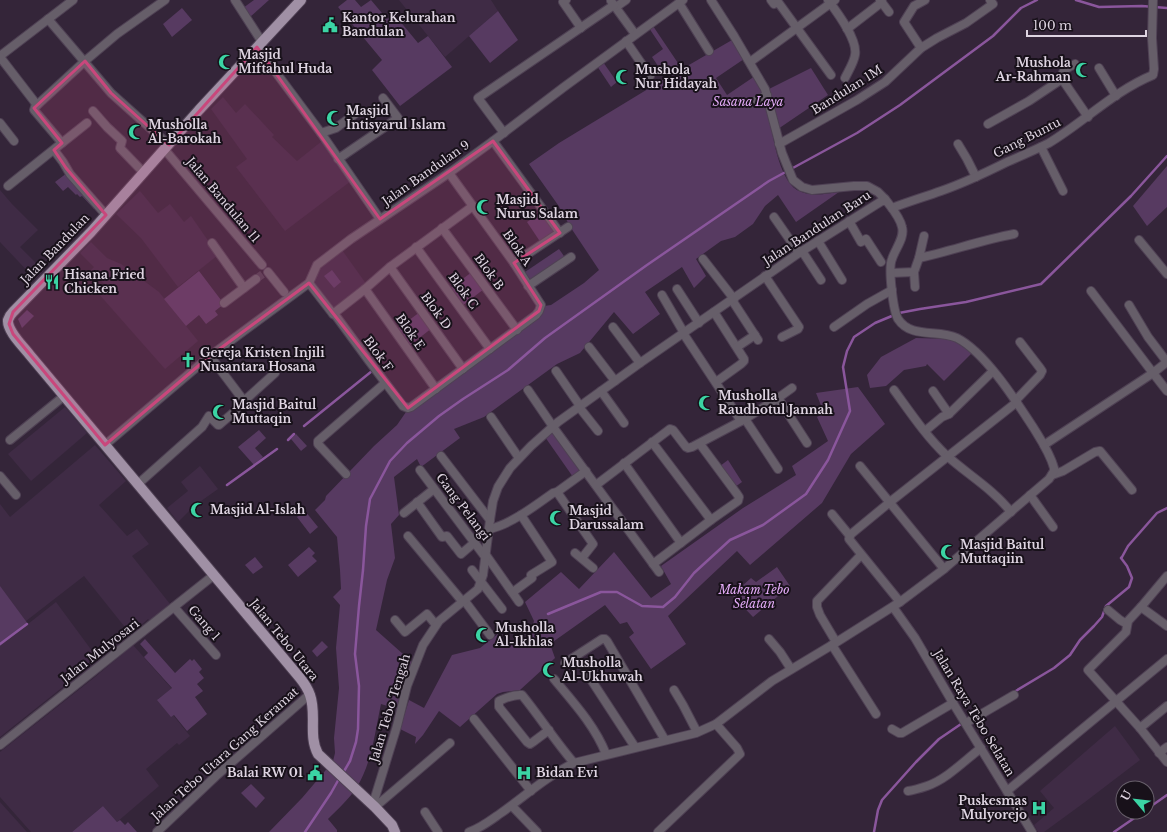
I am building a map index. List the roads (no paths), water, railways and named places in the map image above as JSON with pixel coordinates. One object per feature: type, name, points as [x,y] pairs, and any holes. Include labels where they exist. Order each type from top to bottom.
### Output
[{"type":"main road","name":"Jalan Bandulan","points":[[174,527],[13,334],[4,320],[82,241],[301,0]]},
{"type":"main road","name":"Jalan Tebo Utara","points":[[174,527],[297,674],[310,694],[313,711],[313,740],[316,749],[323,759],[374,805],[392,825],[395,832]]},
{"type":"street","points":[[62,143],[34,110],[35,107],[85,61],[118,34],[165,0]]},
{"type":"street","name":"Jalan Bandulan 9","points":[[235,0],[260,45],[380,219],[449,173],[681,1]]},
{"type":"street","points":[[566,0],[563,2],[581,28]]},
{"type":"street","points":[[504,133],[478,98],[614,4],[626,0]]},
{"type":"street","points":[[711,0],[765,89],[784,159],[793,180],[806,189],[818,190],[862,185],[874,189],[885,199]]},
{"type":"street","points":[[772,0],[774,4],[778,2],[831,76]]},
{"type":"street","points":[[921,48],[904,22],[912,3],[925,0]]},
{"type":"street","name":"Bandulan 1M","points":[[780,144],[857,100],[885,82],[921,48],[936,38],[966,23],[993,4],[990,0]]},
{"type":"street","name":"Gang Buntu","points":[[892,208],[940,192],[1041,147],[1065,133],[1116,96],[1154,73],[1152,38],[1153,0]]},
{"type":"street","points":[[37,105],[0,56],[70,1]]},
{"type":"street","points":[[681,1],[708,51]]},
{"type":"street","points":[[750,62],[831,1],[855,44],[855,56],[845,78]]},
{"type":"street","points":[[847,29],[881,1],[889,12]]},
{"type":"street","points":[[614,4],[635,34]]},
{"type":"street","name":"Jalan Bandulan 11","points":[[48,19],[111,93],[167,147],[262,264]]},
{"type":"street","points":[[626,41],[650,76]]},
{"type":"street","points":[[1075,64],[1064,71],[1062,74],[1062,79],[1088,117]]},
{"type":"street","points":[[1100,68],[1116,96]]},
{"type":"street","points":[[988,124],[1029,101],[1062,79]]},
{"type":"street","points":[[749,104],[767,95]]},
{"type":"street","points":[[338,159],[398,118],[383,98]]},
{"type":"street","points":[[93,111],[122,142],[120,148],[144,173]]},
{"type":"street","points":[[321,133],[336,128],[355,114]]},
{"type":"street","points":[[0,123],[14,141]]},
{"type":"street","points":[[8,186],[87,124]]},
{"type":"street","points":[[493,141],[560,233]]},
{"type":"street","points":[[958,144],[976,177]]},
{"type":"street","points":[[1041,147],[1063,191]]},
{"type":"street","points":[[54,150],[70,174],[106,215]]},
{"type":"street","name":"Blok A","points":[[449,173],[514,263],[541,305],[539,311],[516,330]]},
{"type":"street","name":"Jalan Bandulan Baru","points":[[553,426],[765,276],[885,199],[901,223],[903,230],[901,239],[891,261],[892,290],[896,315],[904,326],[911,330],[918,332],[941,333],[956,338],[969,345],[993,371],[1016,401]]},
{"type":"street","points":[[333,314],[390,267],[472,206]]},
{"type":"street","points":[[774,217],[822,280]]},
{"type":"street","points":[[106,445],[210,356],[287,295],[309,283],[317,265],[380,219]]},
{"type":"street","points":[[849,221],[861,242],[866,239],[881,262]]},
{"type":"street","name":"Blok B","points":[[442,228],[516,330]]},
{"type":"street","points":[[514,263],[568,228]]},
{"type":"street","points":[[919,258],[945,252],[990,238],[1014,234]]},
{"type":"street","points":[[915,287],[914,272],[924,236]]},
{"type":"street","points":[[1139,240],[1167,274]]},
{"type":"street","points":[[818,241],[842,280]]},
{"type":"street","points":[[212,243],[244,288]]},
{"type":"street","name":"Blok C","points":[[416,247],[490,349]]},
{"type":"street","points":[[528,286],[571,258]]},
{"type":"street","points":[[703,259],[733,299],[757,337],[737,347]]},
{"type":"street","name":"Blok D","points":[[390,267],[463,368]]},
{"type":"street","points":[[268,272],[287,295]]},
{"type":"street","points":[[891,273],[914,272]]},
{"type":"street","points":[[765,276],[799,327],[798,329],[782,337]]},
{"type":"street","points":[[224,303],[256,279]]},
{"type":"street","name":"Blok F","points":[[309,283],[336,316],[403,406],[411,407],[436,389]]},
{"type":"street","name":"Blok E","points":[[365,289],[436,389]]},
{"type":"street","points":[[677,289],[699,323]]},
{"type":"street","points":[[834,327],[892,290]]},
{"type":"street","points":[[1091,291],[1167,391]]},
{"type":"street","points":[[662,295],[684,333],[716,382],[778,469]]},
{"type":"street","points":[[1044,445],[1153,373],[1167,362],[1148,337],[1129,305]]},
{"type":"street","points":[[714,312],[744,357],[744,361],[716,382]]},
{"type":"street","points":[[613,327],[640,363]]},
{"type":"street","points":[[436,389],[516,330]]},
{"type":"street","points":[[850,536],[854,531],[1016,401],[1040,375],[1042,371],[1020,342]]},
{"type":"street","points":[[589,348],[615,381]]},
{"type":"street","points":[[210,356],[244,401]]},
{"type":"street","points":[[556,371],[598,431]]},
{"type":"street","points":[[924,430],[948,414],[993,371]]},
{"type":"street","points":[[138,484],[202,427],[209,416],[218,426],[275,373]]},
{"type":"street","points":[[346,474],[318,444],[318,442],[385,383]]},
{"type":"street","points":[[596,484],[672,429],[688,448],[700,444],[743,420],[792,388]]},
{"type":"street","points":[[528,390],[659,572]]},
{"type":"street","points":[[894,390],[938,447],[1000,498],[1011,512]]},
{"type":"street","points":[[601,391],[624,423]]},
{"type":"street","points":[[933,391],[948,414]]},
{"type":"street","points":[[10,440],[64,396]]},
{"type":"street","points":[[778,398],[807,443]]},
{"type":"street","points":[[469,832],[484,829],[531,791],[557,772],[574,763],[697,732],[716,724],[772,681],[897,604],[944,569],[1052,475],[1054,468],[1044,445],[1016,401]]},
{"type":"street","points":[[492,417],[519,458]]},
{"type":"street","name":"Jalan Tebo Tengah","points":[[374,805],[407,686],[423,645],[436,625],[448,613],[478,589],[481,582],[486,557],[493,501],[498,487],[510,468],[519,458],[553,426]]},
{"type":"street","points":[[652,442],[711,520]]},
{"type":"street","points":[[654,564],[681,542],[737,502],[739,497],[700,444]]},
{"type":"street","points":[[1052,475],[1063,471],[1095,452],[1100,451],[1132,490]]},
{"type":"street","points":[[441,456],[489,524],[494,528],[521,515],[586,471]]},
{"type":"street","points":[[624,463],[681,542]]},
{"type":"street","points":[[860,466],[944,569]]},
{"type":"street","name":"Gang Pelangi","points":[[420,470],[519,602]]},
{"type":"street","points":[[0,476],[16,495]]},
{"type":"street","points":[[404,513],[434,488]]},
{"type":"street","points":[[557,492],[593,544],[578,555],[593,568]]},
{"type":"street","points":[[1030,495],[1053,527]]},
{"type":"street","points":[[417,502],[442,537],[447,536],[461,554],[474,543]]},
{"type":"street","name":"Jalan Raya Tebo Selatan","points":[[832,514],[850,536],[849,539],[897,604],[953,703],[1032,832]]},
{"type":"street","points":[[512,592],[532,578],[531,575],[552,562],[521,515]]},
{"type":"street","points":[[408,536],[490,635]]},
{"type":"street","points":[[861,555],[817,601],[817,607],[834,643],[876,714]]},
{"type":"street","points":[[472,570],[502,609]]},
{"type":"street","name":"Jalan Mulyosari","points":[[0,745],[214,575]]},
{"type":"street","points":[[1167,576],[1128,621],[1126,632],[1088,670],[1140,728],[1167,762]]},
{"type":"street","name":"Gang 1","points":[[174,607],[216,655]]},
{"type":"street","points":[[1141,607],[1167,626]]},
{"type":"street","points":[[1108,610],[1127,624]]},
{"type":"street","points":[[396,620],[405,632],[427,614],[436,625]]},
{"type":"street","points":[[565,663],[602,639],[605,639],[665,740]]},
{"type":"street","points":[[769,639],[791,669]]},
{"type":"street","points":[[1007,791],[1167,659]]},
{"type":"street","points":[[588,675],[635,747]]},
{"type":"street","points":[[554,679],[591,725],[602,743],[606,754]]},
{"type":"street","points":[[674,690],[697,732]]},
{"type":"street","name":"Jalan Tebo Utara Gang Keramat","points":[[157,832],[216,776],[310,694]]},
{"type":"street","points":[[549,730],[530,744],[499,707],[499,701],[510,696],[518,694],[522,695],[549,730],[557,743],[574,763]]},
{"type":"street","points":[[966,723],[1014,695]]},
{"type":"street","points":[[892,729],[902,733],[953,703]]},
{"type":"street","points":[[1140,728],[1167,706]]},
{"type":"street","points":[[474,719],[531,791]]},
{"type":"street","points":[[658,832],[740,754],[737,748],[716,724]]},
{"type":"street","points":[[374,805],[450,743]]},
{"type":"street","points":[[1159,753],[1167,747]]},
{"type":"street","points":[[908,792],[936,782],[981,748]]},
{"type":"street","points":[[512,806],[536,832]]},
{"type":"street","points":[[424,812],[438,832]]},
{"type":"waterway","points":[[343,773],[350,761],[356,742],[358,729],[359,686],[355,654],[366,526],[370,499],[390,461],[407,443],[439,416],[508,370],[545,338],[647,265],[769,181],[857,133],[900,105],[993,36],[1021,8],[1037,0]]},
{"type":"waterway","points":[[1076,0],[1099,7],[1142,6],[1167,8]]},
{"type":"waterway","points":[[548,614],[601,592],[617,592],[642,606],[663,607],[675,597],[694,573],[730,540],[763,525],[806,494],[828,460],[850,411],[843,367],[847,351],[854,337],[875,323],[899,313],[966,302],[1041,284],[1131,196],[1167,156]]},
{"type":"waterway","points":[[304,426],[372,371]]},
{"type":"waterway","points":[[288,440],[294,434]]},
{"type":"waterway","points":[[227,485],[277,449]]},
{"type":"waterway","points":[[1014,692],[1054,668],[1070,655],[1080,640],[1102,617],[1106,606],[1129,587],[1132,578],[1127,566],[1121,558],[1128,546],[1157,513],[1167,508]]},
{"type":"waterway","points":[[0,644],[27,624]]},
{"type":"waterway","points":[[874,832],[878,810],[882,800],[939,739],[961,724]]},
{"type":"waterway","points":[[305,832],[340,777]]},
{"type":"waterway","points":[[1155,803],[1167,795]]},
{"type":"waterway","points":[[1114,832],[1131,820]]},
{"type":"tunnel","points":[[256,279],[267,271]]},
{"type":"place","name":"Kantor Kelurahan Bandulan","points":[[330,25]]},
{"type":"place","name":"Masjid Miftahul Huda","points":[[226,62]]},
{"type":"place","name":"Mushola Ar-Rahman","points":[[1083,70]]},
{"type":"place","name":"Mushola Nur Hidayah","points":[[623,77]]},
{"type":"place","name":"Masjid Intisyarul Islam","points":[[334,118]]},
{"type":"place","name":"Musholla Al-Barokah","points":[[136,132]]},
{"type":"place","name":"Masjid Nurus Salam","points":[[484,207]]},
{"type":"place","name":"Hisana Fried Chicken","points":[[52,282]]},
{"type":"place","name":"Gereja Kristen Injili Nusantara Hosana","points":[[188,360]]},
{"type":"place","name":"Musholla Raudhotul Jannah","points":[[706,403]]},
{"type":"place","name":"Masjid Baitul Muttaqin","points":[[220,412]]},
{"type":"place","name":"Masjid Al-Islah","points":[[198,510]]},
{"type":"place","name":"Masjid Darussalam","points":[[557,518]]},
{"type":"place","name":"Masjid Baitul Muttaqiin","points":[[948,552]]},
{"type":"place","name":"Musholla Al-Ikhlas","points":[[483,635]]},
{"type":"place","name":"Musholla Al-Ukhuwah","points":[[550,670]]},
{"type":"place","name":"Balai RW 01","points":[[315,773]]},
{"type":"place","name":"Bidan Evi","points":[[524,773]]},
{"type":"place","name":"Puskesmas Mulyorejo","points":[[1039,808]]},
{"type":"park label","name":"Sasana Laya","points":[[748,102]]},
{"type":"park label","name":"Makam Tebo Selatan","points":[[754,597]]}]
